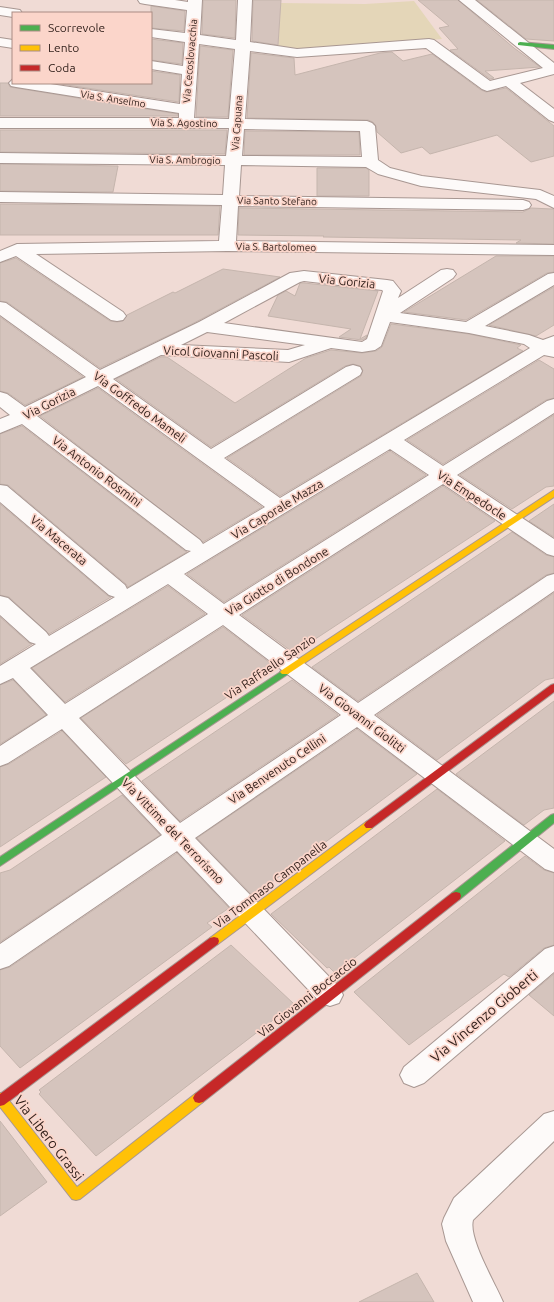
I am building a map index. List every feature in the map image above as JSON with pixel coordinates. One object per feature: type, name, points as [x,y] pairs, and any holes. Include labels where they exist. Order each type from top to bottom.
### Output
[{"type":"street","points":[[145,0],[195,4]]},
{"type":"street","name":"Via Capuana","points":[[228,246],[245,0]]},
{"type":"street","points":[[466,0],[554,70]]},
{"type":"street","points":[[488,0],[492,21]]},
{"type":"street","name":"Via Cecoslovacchia","points":[[186,116],[195,4]]},
{"type":"street","points":[[0,11],[12,13]]},
{"type":"street","points":[[152,33],[297,53],[429,43],[487,86],[554,70]]},
{"type":"street","points":[[0,42],[12,44]]},
{"type":"street","points":[[520,44],[554,47]]},
{"type":"street","points":[[152,65],[189,71]]},
{"type":"street","name":"Via S. Anselmo","points":[[0,80],[12,83]]},
{"type":"street","points":[[509,81],[550,114]]},
{"type":"street","name":"Via S. Anselmo","points":[[19,84],[186,116]]},
{"type":"street","name":"Via S. Agostino","points":[[0,123],[186,116],[236,124],[367,126],[370,162]]},
{"type":"street","name":"Via S. Ambrogio","points":[[0,158],[370,162],[384,171],[421,181],[549,196]]},
{"type":"street","name":"Via Santo Stefano","points":[[0,197],[554,206]]},
{"type":"street","name":"Via S. Bartolomeo","points":[[0,257],[17,249],[228,246],[554,250]]},
{"type":"street","points":[[17,249],[117,316]]},
{"type":"street","points":[[384,316],[447,274]]},
{"type":"street","name":"Via Gorizia","points":[[0,427],[205,326],[300,276],[386,286],[392,291],[375,342],[369,346],[362,347],[205,326]]},
{"type":"street","points":[[469,328],[554,278]]},
{"type":"street","name":"Via Goffredo Mameli","points":[[0,307],[274,504]]},
{"type":"street","points":[[384,316],[469,328],[528,340],[550,347]]},
{"type":"street","name":"Vicol Giovanni Pascoli","points":[[157,349],[289,356],[330,342]]},
{"type":"street","name":"Via Caporale Mazza","points":[[6,667],[38,637],[193,545],[274,504],[390,440],[550,347]]},
{"type":"street","points":[[211,458],[353,371]]},
{"type":"street","name":"Via Antonio Rosmini","points":[[0,398],[193,545]]},
{"type":"street","name":"Via Giotto di Bondone","points":[[0,757],[554,405]]},
{"type":"street","name":"Via Empedocle","points":[[390,440],[442,476],[554,548]]},
{"type":"street","name":"Via Macerata","points":[[0,491],[117,590]]},
{"type":"street","name":"Via Raffaello Sanzio","points":[[0,862],[554,493]]},
{"type":"street","name":"Via Caporale Mazza","points":[[6,667],[169,574],[274,504]]},
{"type":"street","name":"Via Giovanni Giolitti","points":[[169,574],[554,862]]},
{"type":"street","name":"Via Benvenuto Cellini","points":[[0,958],[554,581]]},
{"type":"street","points":[[0,603],[38,637]]},
{"type":"street","name":"Via Vittime del Terrorismo","points":[[6,667],[64,716],[330,995]]},
{"type":"street","name":"Via Tommaso Campanella","points":[[0,1099],[554,687]]},
{"type":"street","name":"Via Giovanni Boccaccio","points":[[76,1195],[554,818]]},
{"type":"street","name":"Via Vincenzo Gioberti","points":[[414,1075],[554,957]]},
{"type":"street","name":"Via Libero Grassi","points":[[0,1099],[76,1195]]},
{"type":"street","points":[[488,1302],[459,1237],[457,1222],[464,1207],[554,1123]]},
{"type":"shaded area","points":[[414,1],[442,39],[310,50],[278,47],[280,3],[365,4]]},
{"type":"building","points":[[203,0],[236,0],[235,38],[202,34]]},
{"type":"building","points":[[253,0],[281,0],[278,45],[252,41]]},
{"type":"building","points":[[418,0],[458,0],[514,48],[540,67],[485,71],[494,78],[490,79],[450,50],[458,49],[439,28],[449,26]]},
{"type":"building","points":[[477,0],[554,0],[554,41],[526,39]]},
{"type":"building","points":[[151,6],[185,11],[184,31],[152,28]]},
{"type":"building","points":[[152,39],[183,43],[182,64],[152,60]]},
{"type":"building","points":[[200,46],[233,50],[228,117],[196,117]]},
{"type":"building","points":[[392,52],[403,61],[432,54],[481,90],[486,92],[506,88],[554,126],[554,156],[531,162],[497,135],[430,154],[422,147],[401,153],[377,132],[376,126],[373,122],[368,120],[247,118],[251,53],[294,58],[295,75],[380,53]]},
{"type":"building","points":[[152,71],[180,75],[179,102],[61,84],[152,84]]},
{"type":"building","points":[[0,83],[8,83],[10,87],[178,114],[178,116],[0,116]]},
{"type":"building","points":[[0,130],[227,130],[225,154],[0,152]]},
{"type":"building","points":[[245,131],[359,132],[360,155],[244,155]]},
{"type":"building","points":[[0,164],[118,166],[113,192],[0,191]]},
{"type":"building","points":[[317,168],[366,168],[369,170],[369,196],[317,196]]},
{"type":"building","points":[[0,204],[220,206],[218,235],[0,235]]},
{"type":"building","points":[[239,208],[523,212],[531,208],[554,209],[554,244],[516,243],[521,240],[238,235]]},
{"type":"building","points":[[496,256],[554,256],[554,272],[547,273],[466,320],[404,312]]},
{"type":"building","points":[[16,258],[110,321],[117,322],[123,321],[127,315],[173,292],[175,293],[223,269],[280,277],[190,325],[100,368],[7,302],[0,301],[0,263]]},
{"type":"building","points":[[300,283],[378,291],[360,339],[367,335],[366,338],[362,340],[339,337],[351,329],[268,316],[278,295],[286,291],[295,296]]},
{"type":"building","points":[[554,287],[554,325],[536,336],[489,325]]},
{"type":"building","points":[[0,317],[83,377],[25,405],[8,393],[0,391]]},
{"type":"building","points":[[391,324],[469,334],[521,345],[517,348],[523,351],[280,496],[227,458],[361,376],[363,370],[360,366],[353,364],[345,366],[211,447],[116,379],[161,357],[167,357],[235,403],[306,358],[331,350],[362,353],[376,351],[382,347]]},
{"type":"building","points":[[539,360],[554,369],[554,398],[546,400],[443,464],[407,440]]},
{"type":"building","points":[[98,388],[262,507],[203,542],[40,416]]},
{"type":"building","points":[[554,415],[554,486],[546,487],[512,509],[460,475]]},
{"type":"building","points":[[22,426],[187,552],[128,587],[8,485],[0,484],[0,434]]},
{"type":"building","points":[[390,451],[426,475],[224,602],[187,574]]},
{"type":"building","points":[[443,486],[495,521],[294,653],[242,615]]},
{"type":"building","points":[[0,504],[111,597],[49,634],[9,597],[0,595]]},
{"type":"building","points":[[554,504],[554,537],[529,521]]},
{"type":"building","points":[[512,532],[546,555],[554,557],[554,573],[546,575],[358,701],[312,667]]},
{"type":"building","points":[[168,586],[205,614],[65,702],[32,668]]},
{"type":"building","points":[[554,593],[554,678],[545,680],[437,760],[377,715]]},
{"type":"building","points":[[0,617],[32,644],[0,664]]},
{"type":"building","points":[[223,627],[274,666],[126,764],[81,718]]},
{"type":"building","points":[[13,680],[46,715],[0,744],[0,685]]},
{"type":"building","points":[[292,680],[338,715],[180,821],[142,781]]},
{"type":"building","points":[[554,701],[554,808],[544,810],[524,825],[456,774]]},
{"type":"building","points":[[357,729],[417,774],[253,896],[197,838]]},
{"type":"building","points":[[62,731],[106,777],[0,847],[0,767],[9,764]]},
{"type":"building","points":[[437,789],[505,841],[335,973],[329,967],[327,968],[271,914]]},
{"type":"building","points":[[122,795],[160,835],[0,942],[0,873],[10,870]]},
{"type":"building","points":[[177,853],[229,908],[207,923],[212,927],[20,1068],[0,1046],[0,970],[10,967]]},
{"type":"building","points":[[525,856],[544,870],[554,873],[554,945],[544,948],[509,977],[504,974],[409,1045],[354,992]]},
{"type":"building","points":[[231,945],[294,1004],[96,1156],[39,1094],[41,1092],[39,1090]]},
{"type":"building","points":[[554,974],[554,1016],[529,995]]},
{"type":"building","points":[[0,1121],[47,1182],[0,1216]]},
{"type":"building","points":[[417,1273],[434,1302],[359,1302]]},
{"type":"traffic: fast","points":[[520,44],[554,47]]},
{"type":"traffic: fast","points":[[0,862],[285,672]]},
{"type":"traffic: fast","points":[[456,896],[554,818]]},
{"type":"traffic: slow","points":[[285,672],[554,493]]},
{"type":"traffic: slow","points":[[214,941],[369,825]]},
{"type":"traffic: slow","points":[[0,1098],[76,1195],[199,1098]]},
{"type":"traffic: jam","points":[[369,825],[554,687]]},
{"type":"traffic: jam","points":[[199,1098],[456,896]]},
{"type":"traffic: jam","points":[[0,1101],[214,941]]}]
